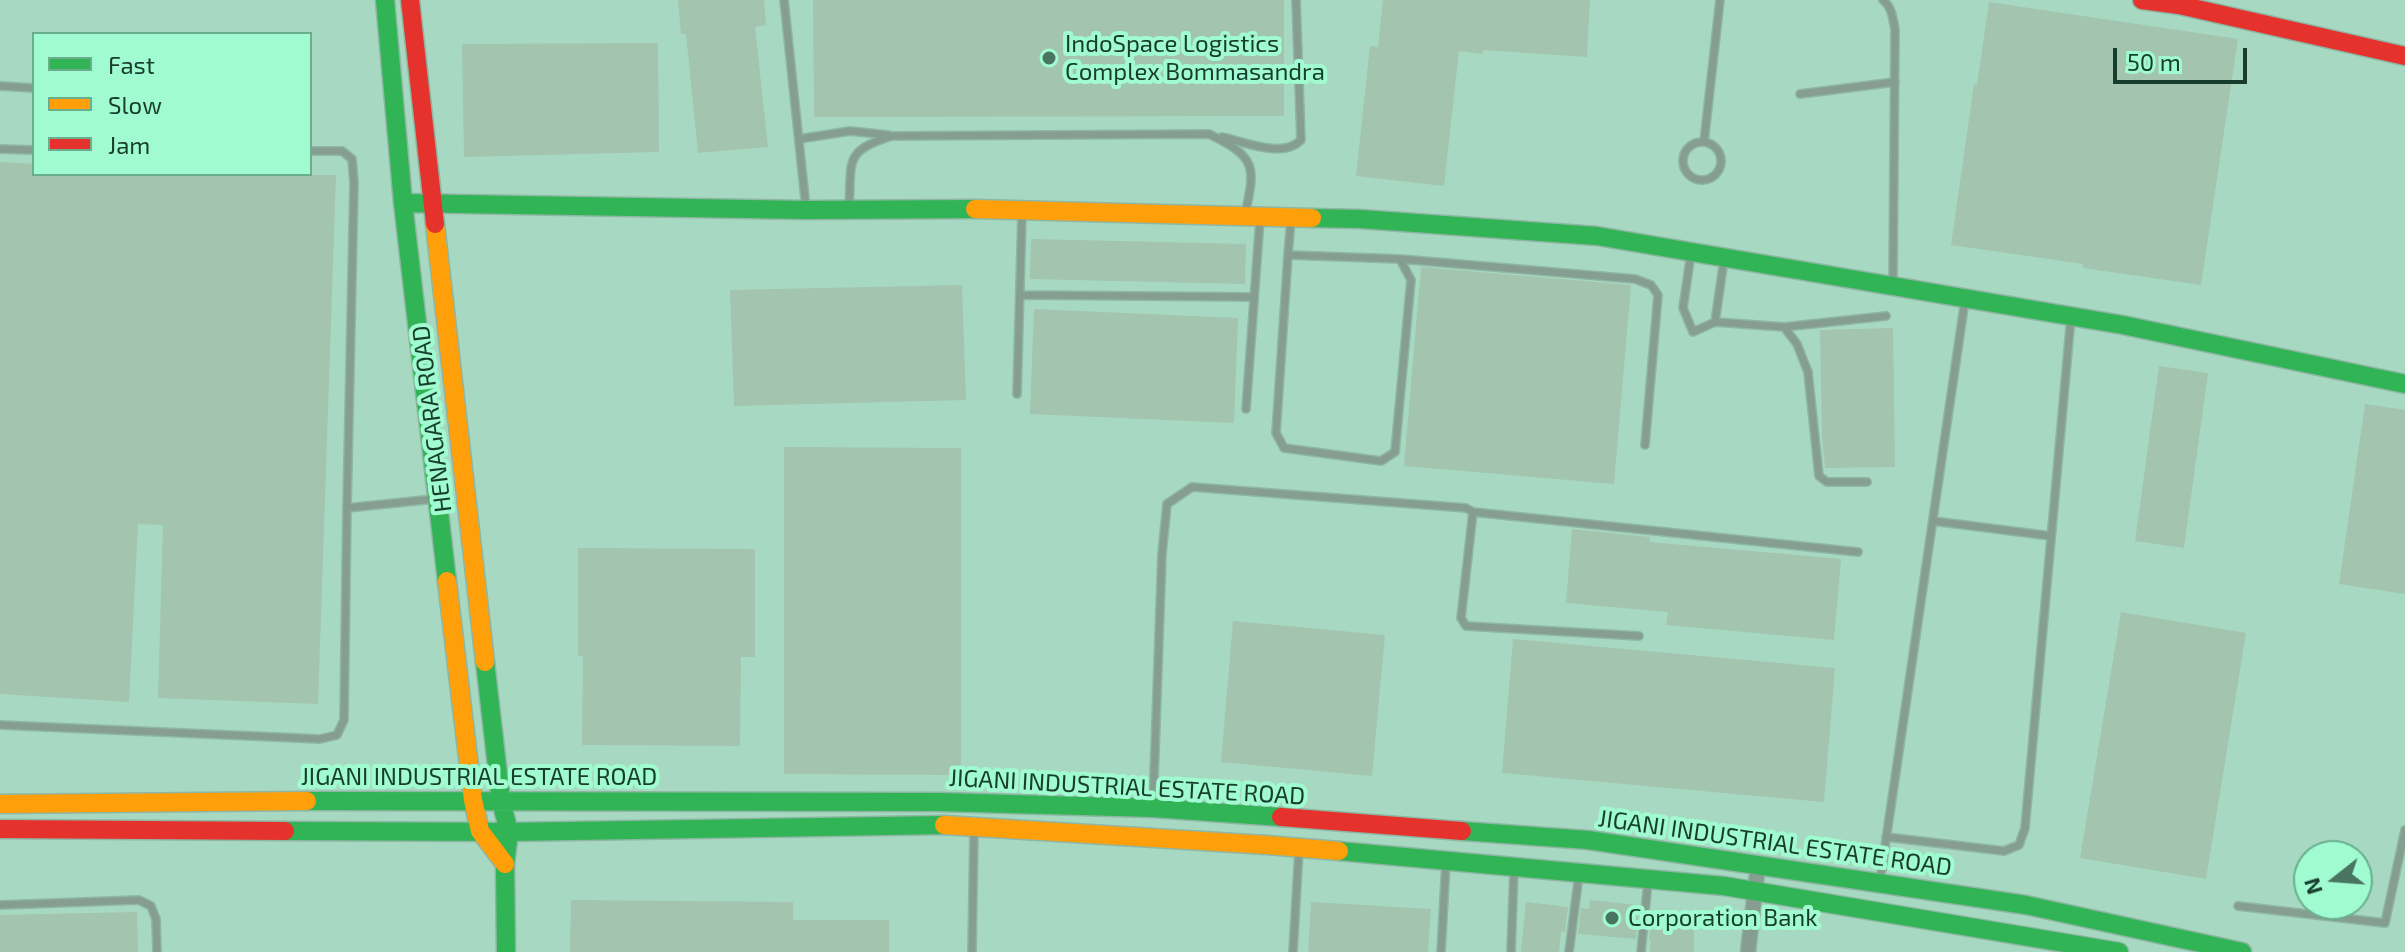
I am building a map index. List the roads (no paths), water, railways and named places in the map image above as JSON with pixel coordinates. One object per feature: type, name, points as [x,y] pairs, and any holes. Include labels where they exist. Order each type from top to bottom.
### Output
[{"type":"main road","name":"HENAGARA ROAD","points":[[385,0],[403,203],[473,800],[480,831]]},
{"type":"main road","name":"HENAGARA ROAD","points":[[410,0],[501,801],[509,832]]},
{"type":"main road","points":[[2142,0],[2179,5],[2405,56]]},
{"type":"main road","points":[[403,203],[806,210],[927,208],[1360,219],[1597,236],[2072,316],[2405,384]]},
{"type":"main road","name":"JIGANI INDUSTRIAL ESTATE ROAD","points":[[0,804],[473,800],[940,802],[1153,808],[1588,840],[2026,905],[2242,952]]},
{"type":"main road","name":"JIGANI INDUSTRIAL ESTATE ROAD","points":[[0,829],[509,832],[937,825],[975,827],[1299,848],[1724,886],[2119,952]]},
{"type":"main road","points":[[480,831],[505,864]]},
{"type":"main road","points":[[506,952],[505,864],[509,832]]},
{"type":"street","points":[[1748,952],[1758,865]]},
{"type":"lane","points":[[784,0],[806,210]]},
{"type":"lane","points":[[799,139],[850,131],[892,136],[1209,134],[1278,149],[1289,148],[1301,140],[1296,0]]},
{"type":"lane","points":[[1704,142],[1720,0]]},
{"type":"lane","points":[[1883,0],[1892,14],[1895,30],[1893,286]]},
{"type":"lane","points":[[1800,94],[1895,82]]},
{"type":"lane","points":[[0,86],[32,88]]},
{"type":"lane","points":[[1209,134],[1235,148],[1252,171],[1254,297],[1246,409]]},
{"type":"lane","points":[[849,210],[852,164],[858,150],[892,136]]},
{"type":"lane","points":[[1704,142],[1719,152],[1721,164],[1716,175],[1698,180],[1688,173],[1683,162],[1687,149],[1704,142]]},
{"type":"lane","points":[[0,149],[32,150]]},
{"type":"lane","points":[[0,725],[320,739],[337,735],[344,720],[354,183],[352,159],[342,151],[312,151]]},
{"type":"lane","points":[[1017,394],[1022,211]]},
{"type":"lane","points":[[1291,218],[1276,433],[1284,448],[1381,461],[1395,452],[1411,280],[1400,259]]},
{"type":"lane","points":[[1691,252],[1683,308],[1693,332],[1715,322],[1784,327],[1886,316]]},
{"type":"lane","points":[[1288,255],[1400,259],[1635,279],[1651,285],[1658,295],[1645,445]]},
{"type":"lane","points":[[1715,322],[1724,258]]},
{"type":"lane","points":[[1020,295],[1254,297]]},
{"type":"lane","points":[[1880,883],[1965,298]]},
{"type":"lane","points":[[1886,837],[2004,851],[2019,845],[2025,828],[2072,316]]},
{"type":"lane","points":[[1784,327],[1797,344],[1808,372],[1819,476],[1827,482],[1867,482]]},
{"type":"lane","points":[[1153,808],[1162,554],[1167,504],[1192,487],[1466,508],[1473,512],[1858,552]]},
{"type":"lane","points":[[347,508],[437,499]]},
{"type":"lane","points":[[1473,512],[1461,618],[1466,626],[1639,636]]},
{"type":"lane","points":[[1933,521],[2051,536]]},
{"type":"lane","points":[[972,952],[975,827]]},
{"type":"lane","points":[[2238,906],[2385,923],[2405,830]]},
{"type":"lane","points":[[1293,952],[1299,848]]},
{"type":"lane","points":[[1441,952],[1446,861]]},
{"type":"lane","points":[[1511,952],[1515,867]]},
{"type":"lane","points":[[1569,952],[1579,873]]},
{"type":"lane","points":[[1641,952],[1649,880]]},
{"type":"lane","points":[[0,905],[139,900],[151,906],[156,919],[157,952]]},
{"type":"place","name":"IndoSpace Logistics Complex Bommasandra","points":[[1049,58]]},
{"type":"place","name":"Corporation Bank","points":[[1612,918]]}]
